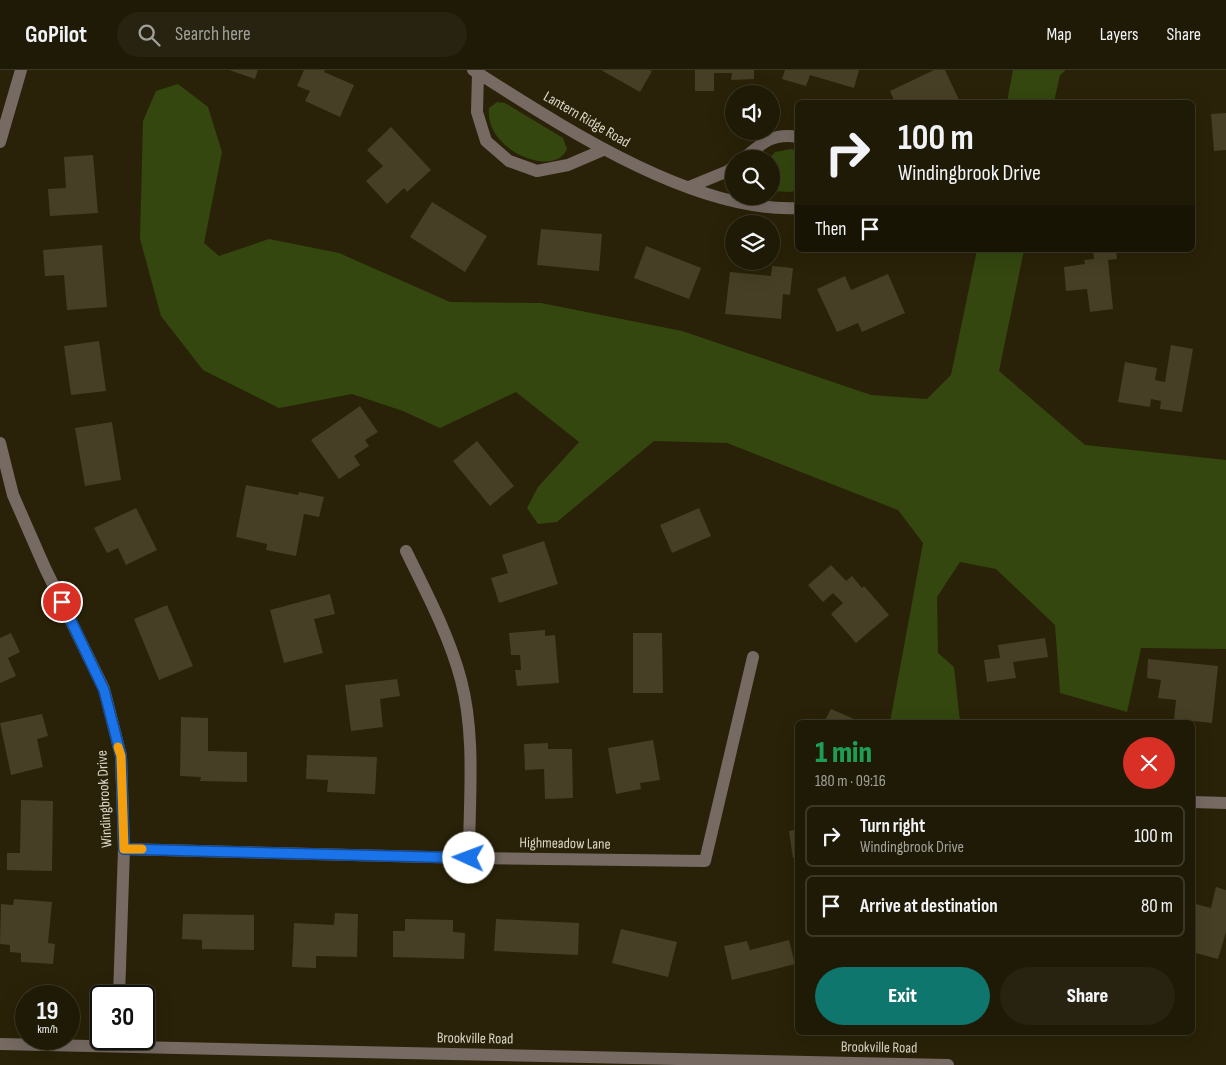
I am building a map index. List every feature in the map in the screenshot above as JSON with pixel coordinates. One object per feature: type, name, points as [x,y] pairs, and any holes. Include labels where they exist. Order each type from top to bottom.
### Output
[{"type":"street","points":[[0,142],[21,70]]},
{"type":"street","points":[[476,72],[477,112],[486,141],[509,161],[537,171],[568,165],[603,150]]},
{"type":"street","name":"Lantern Ridge Road","points":[[476,72],[603,150],[688,187],[730,201],[775,209],[795,208]]},
{"type":"street","points":[[754,150],[765,141],[785,134],[795,136]]},
{"type":"street","points":[[688,187],[725,172]]},
{"type":"street","name":"Windingbrook Drive","points":[[0,444],[13,495],[104,690],[121,756],[124,849],[119,985]]},
{"type":"street","points":[[406,551],[448,638],[462,682],[469,730],[469,858]]},
{"type":"street","name":"Highmeadow Lane","points":[[124,849],[469,858],[705,861],[753,657]]},
{"type":"street","points":[[1195,802],[1226,803]]},
{"type":"street","name":"Brookville Road","points":[[0,1044],[90,1043]]},
{"type":"street","name":"Brookville Road","points":[[155,1044],[948,1065]]},
{"type":"green space","points":[[1013,70],[1066,70],[1060,75],[1054,100],[1007,100]]},
{"type":"green space","points":[[178,84],[208,107],[222,152],[204,243],[219,256],[269,239],[339,253],[450,302],[541,303],[682,331],[871,395],[927,399],[951,375],[977,252],[1024,252],[999,371],[1085,445],[1226,460],[1226,649],[1141,648],[1127,712],[1060,693],[1055,625],[996,569],[960,562],[937,597],[938,653],[954,667],[960,720],[890,720],[923,543],[898,510],[727,443],[654,441],[557,522],[538,524],[527,508],[538,487],[579,442],[516,392],[440,428],[403,411],[352,394],[279,408],[203,370],[161,316],[140,239],[143,121],[156,91]]},
{"type":"green space","points":[[497,102],[505,103],[563,138],[567,149],[560,158],[549,161],[536,161],[508,148],[497,137],[490,123],[489,108]]},
{"type":"green space","points":[[791,149],[795,150],[795,191],[780,191],[780,151]]},
{"type":"building","points":[[229,70],[258,70],[255,79]]},
{"type":"building","points":[[304,70],[325,70],[324,72],[354,85],[340,117],[305,101],[310,91],[297,86]]},
{"type":"building","points":[[601,70],[649,70],[652,71],[640,92]]},
{"type":"building","points":[[695,70],[754,70],[754,79],[731,80],[732,73],[714,73],[714,91],[695,91]]},
{"type":"building","points":[[785,70],[859,70],[854,88],[810,75],[806,86],[782,79]]},
{"type":"building","points":[[934,70],[945,70],[959,100],[894,100],[890,91]]},
{"type":"building","points":[[1226,113],[1226,150],[1214,151],[1211,114]]},
{"type":"building","points":[[391,127],[431,170],[407,192],[404,188],[387,204],[366,181],[383,166],[367,150]]},
{"type":"building","points":[[93,155],[98,213],[50,216],[48,189],[66,188],[64,157]]},
{"type":"building","points":[[432,202],[487,236],[465,272],[410,237]]},
{"type":"building","points":[[541,229],[602,234],[599,271],[537,265]]},
{"type":"building","points":[[102,245],[107,307],[67,310],[64,275],[45,276],[43,250]]},
{"type":"building","points":[[646,246],[701,268],[689,299],[634,278]]},
{"type":"building","points":[[1093,252],[1116,252],[1117,259],[1108,260],[1113,309],[1090,312],[1087,289],[1066,291],[1064,267],[1085,264],[1084,260],[1094,259]]},
{"type":"building","points":[[780,267],[793,268],[790,295],[783,294],[781,319],[725,314],[730,272],[771,276],[772,270],[780,270]]},
{"type":"building","points":[[888,274],[905,313],[862,332],[858,323],[837,332],[817,289],[845,276],[851,290]]},
{"type":"building","points":[[99,341],[106,391],[71,395],[64,346]]},
{"type":"building","points":[[1171,345],[1193,349],[1182,412],[1160,409],[1161,401],[1151,399],[1150,407],[1118,402],[1125,362],[1157,368],[1155,380],[1165,382]]},
{"type":"building","points":[[360,406],[378,432],[365,440],[369,446],[354,456],[360,465],[339,479],[311,440]]},
{"type":"building","points":[[112,422],[121,480],[85,486],[75,428]]},
{"type":"building","points":[[477,441],[514,486],[490,506],[453,461]]},
{"type":"building","points":[[246,485],[298,495],[299,492],[324,497],[319,517],[304,514],[296,556],[266,550],[267,544],[236,537]]},
{"type":"building","points":[[136,508],[157,550],[126,565],[118,548],[107,553],[94,528]]},
{"type":"building","points":[[699,508],[711,536],[672,553],[660,525]]},
{"type":"building","points":[[544,541],[558,584],[499,603],[491,578],[508,573],[502,555]]},
{"type":"building","points":[[831,565],[846,581],[852,576],[862,588],[864,586],[889,615],[856,643],[831,614],[843,603],[833,593],[823,602],[808,585]]},
{"type":"building","points":[[330,594],[335,614],[314,619],[323,653],[284,663],[270,610]]},
{"type":"building","points":[[167,605],[193,666],[159,680],[134,619]]},
{"type":"building","points":[[545,630],[545,636],[555,635],[559,683],[517,686],[515,670],[521,670],[520,655],[511,655],[509,633]]},
{"type":"building","points":[[11,633],[20,652],[8,658],[16,676],[0,683],[0,638]]},
{"type":"building","points":[[633,633],[662,633],[663,693],[633,693]]},
{"type":"building","points":[[1045,638],[1048,657],[1013,662],[1016,678],[987,682],[984,660],[1000,658],[998,645]]},
{"type":"building","points":[[1148,659],[1218,666],[1212,723],[1174,719],[1176,700],[1158,698],[1161,680],[1147,678]]},
{"type":"building","points":[[397,679],[400,696],[380,699],[383,727],[351,731],[345,685]]},
{"type":"building","points":[[831,709],[856,720],[825,720]]},
{"type":"building","points":[[42,714],[48,736],[37,739],[43,767],[11,775],[0,723]]},
{"type":"building","points":[[181,717],[208,718],[208,751],[247,752],[247,782],[200,781],[201,777],[180,776]]},
{"type":"building","points":[[653,740],[660,780],[640,783],[641,789],[616,794],[608,748]]},
{"type":"building","points":[[548,743],[548,749],[572,749],[573,798],[545,799],[544,769],[525,770],[524,744]]},
{"type":"building","points":[[307,755],[377,757],[375,794],[327,792],[328,780],[306,779]]},
{"type":"building","points":[[21,800],[53,801],[52,871],[7,870],[7,853],[20,853]]},
{"type":"building","points":[[795,830],[795,858],[793,858],[789,831]]},
{"type":"building","points":[[1216,887],[1226,890],[1226,932],[1218,959],[1195,953],[1195,904],[1211,908]]},
{"type":"building","points":[[14,899],[52,902],[48,943],[55,944],[53,964],[21,962],[21,953],[10,952],[10,945],[0,944],[1,904],[13,905]]},
{"type":"building","points":[[335,913],[358,914],[357,957],[316,956],[316,968],[292,967],[294,923],[334,925]]},
{"type":"building","points":[[183,914],[254,915],[254,950],[202,949],[202,940],[182,939]]},
{"type":"building","points":[[405,919],[453,920],[453,932],[465,933],[464,959],[393,957],[393,931],[405,931]]},
{"type":"building","points":[[496,919],[579,923],[578,955],[494,951]]},
{"type":"building","points":[[621,929],[677,942],[668,977],[612,963]]},
{"type":"building","points":[[789,940],[795,964],[732,980],[724,946],[747,941],[750,950]]},
{"type":"slow traffic","points":[[118,747],[121,756],[124,849],[142,849]]},
{"type":"route","points":[[62,602],[104,690],[121,756],[124,849],[469,858]]}]
